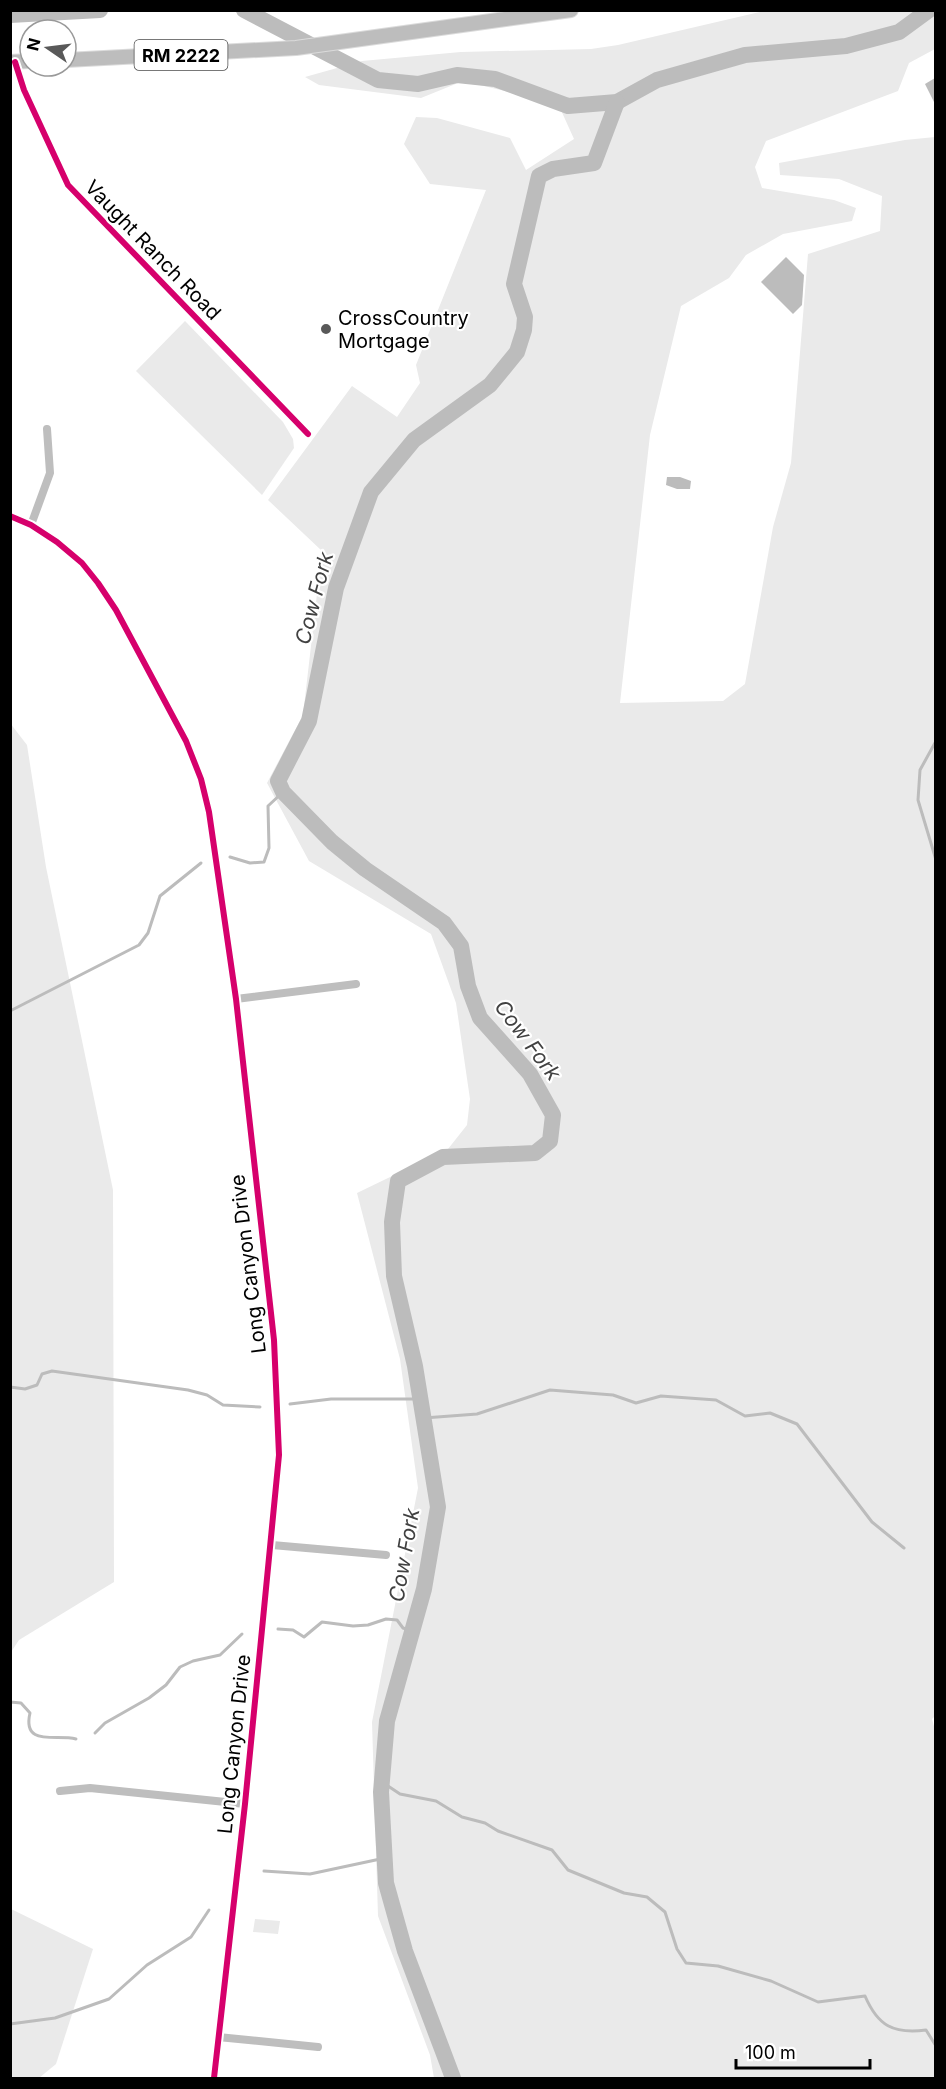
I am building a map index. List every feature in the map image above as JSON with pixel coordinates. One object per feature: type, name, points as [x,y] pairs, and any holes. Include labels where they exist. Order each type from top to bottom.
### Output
[{"type":"main road","name":"RM 2222","points":[[78,59],[296,48],[571,10]]},
{"type":"street","name":"Vaught Ranch Road","points":[[13,62],[68,185],[308,434]]},
{"type":"street","points":[[31,525],[50,473],[47,429]]},
{"type":"street","name":"Long Canyon Drive","points":[[10,516],[31,525],[82,563],[121,619],[186,741],[201,779],[218,858],[236,999],[278,1381],[279,1455],[272,1545],[214,2079]]},
{"type":"street","points":[[236,999],[356,984]]},
{"type":"street","points":[[272,1545],[386,1555]]},
{"type":"street","points":[[60,1791],[90,1788],[245,1804]]},
{"type":"street","points":[[218,2037],[318,2047]]},
{"type":"shaded area","points":[[768,10],[935,11],[935,49],[909,63],[898,91],[766,141],[755,167],[762,188],[834,200],[856,208],[852,221],[783,234],[746,255],[729,278],[681,306],[650,435],[620,703],[723,701],[745,684],[773,527],[791,463],[808,254],[880,231],[882,196],[839,179],[780,175],[779,163],[905,140],[935,137],[936,1715],[932,1719],[936,1734],[935,2078],[434,2078],[430,2055],[378,1916],[372,1722],[418,1488],[400,1359],[357,1193],[448,1149],[467,1125],[470,1099],[456,1003],[431,934],[309,861],[267,783],[303,715],[322,551],[268,500],[352,386],[397,417],[420,383],[416,365],[486,190],[430,184],[404,144],[416,117],[437,118],[510,138],[526,170],[574,139],[560,108],[543,100],[463,81],[421,98],[319,85],[305,77],[362,61],[461,52],[591,49],[618,45]]},
{"type":"shaded area","points":[[935,78],[935,104],[925,84]]},
{"type":"shaded area","points":[[786,257],[804,275],[802,305],[793,314],[761,282]]},
{"type":"shaded area","points":[[185,321],[283,422],[293,439],[294,448],[262,495],[136,371]]},
{"type":"shaded area","points":[[667,477],[680,477],[691,481],[690,489],[677,489],[666,485]]},
{"type":"shaded area","points":[[10,723],[27,745],[46,867],[113,1190],[114,1582],[19,1640],[11,1652]]},
{"type":"shaded area","points":[[11,1909],[93,1949],[56,2064],[39,2078],[11,2078]]},
{"type":"shaded area","points":[[255,1919],[280,1921],[278,1934],[253,1932]]},
{"type":"waterway","points":[[10,15],[100,10]]},
{"type":"waterway","points":[[244,10],[378,80],[418,84],[457,75],[495,79],[568,106],[617,102],[657,80],[745,55],[846,46],[899,32],[929,10]]},
{"type":"waterway","name":"Cow Fork","points":[[453,2078],[405,1951],[386,1883],[381,1792],[387,1721],[424,1589],[438,1507],[415,1366],[394,1276],[392,1222],[398,1181],[443,1157],[535,1153],[550,1141],[553,1115],[530,1074],[480,1018],[468,986],[461,946],[444,923],[365,869],[332,842],[283,792],[278,781],[309,721],[336,588],[371,492],[414,440],[490,385],[517,352],[524,330],[525,317],[514,284],[539,176],[553,169],[594,163],[617,102]]},
{"type":"waterway","points":[[936,741],[920,770],[918,800],[936,860]]},
{"type":"waterway","points":[[230,857],[250,863],[264,862],[269,848],[268,806],[283,792]]},
{"type":"waterway","points":[[10,1011],[139,945],[148,933],[160,896],[201,863]]},
{"type":"waterway","points":[[10,1387],[25,1389],[37,1385],[42,1374],[52,1371],[188,1390],[207,1395],[223,1405],[260,1407]]},
{"type":"waterway","points":[[424,1418],[477,1414],[550,1390],[613,1395],[636,1403],[661,1396],[716,1400],[745,1416],[770,1413],[797,1424],[872,1522],[904,1548]]},
{"type":"waterway","points":[[290,1404],[331,1399],[421,1399]]},
{"type":"waterway","points":[[278,1629],[293,1630],[304,1637],[322,1622],[353,1626],[368,1625],[386,1619],[397,1620],[403,1628],[412,1631]]},
{"type":"waterway","points":[[95,1733],[105,1723],[149,1698],[166,1685],[180,1667],[193,1661],[220,1655],[242,1634]]},
{"type":"waterway","points":[[10,1702],[21,1703],[30,1713],[29,1724],[31,1731],[36,1735],[76,1739]]},
{"type":"waterway","points":[[382,1782],[400,1794],[436,1801],[462,1817],[485,1823],[498,1831],[552,1850],[568,1870],[624,1893],[647,1897],[665,1912],[677,1949],[686,1963],[718,1966],[771,1981],[818,2002],[865,1996],[875,2015],[888,2026],[904,2031],[926,2030],[936,2046]]},
{"type":"waterway","points":[[264,1871],[310,1874],[385,1858]]},
{"type":"waterway","points":[[10,2024],[55,2018],[109,1999],[147,1965],[191,1937],[209,1910]]},
{"type":"cycle path","points":[[15,62],[24,90],[68,185],[308,434]]},
{"type":"cycle path","points":[[10,516],[31,525],[57,542],[82,563],[98,583],[116,610],[186,741],[201,779],[209,812],[236,999],[274,1340],[279,1455],[245,1804],[214,2078]]},
{"type":"place","name":"CrossCountry Mortgage","points":[[326,329]]}]
